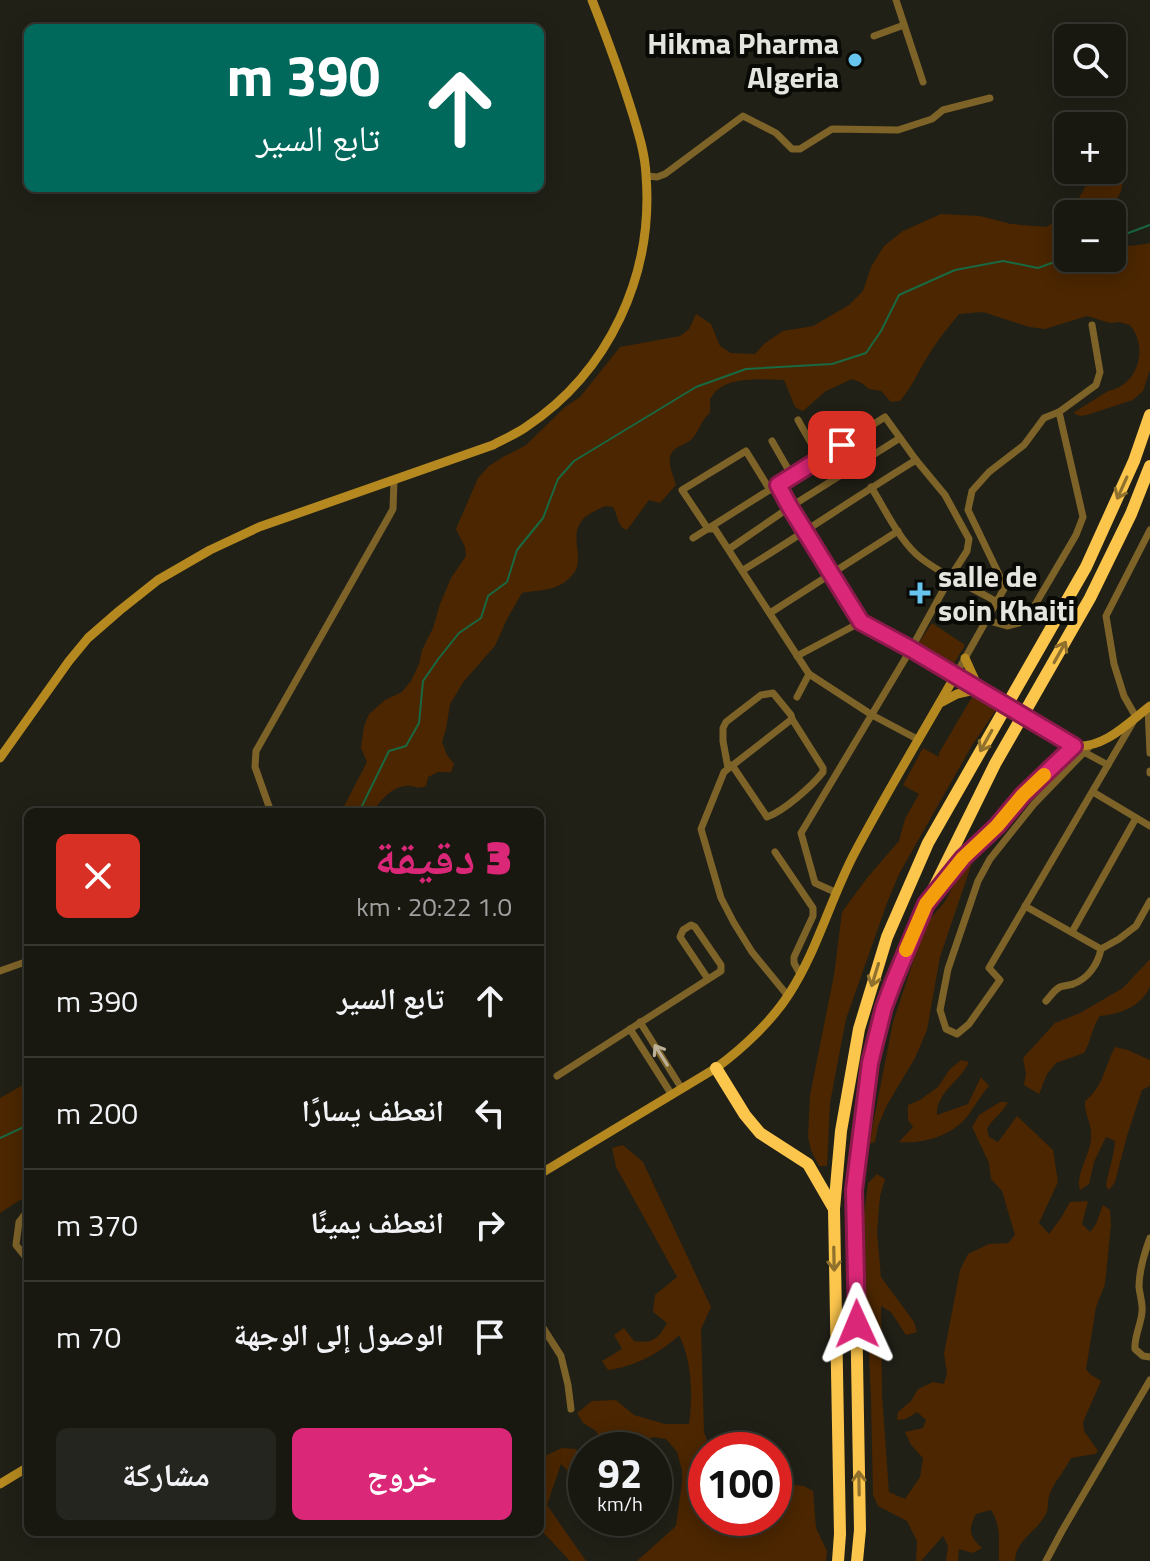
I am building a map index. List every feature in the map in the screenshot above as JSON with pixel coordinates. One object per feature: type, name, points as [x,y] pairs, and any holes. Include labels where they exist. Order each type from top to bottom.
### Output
[{"type":"highway","points":[[838,1561],[834,1209],[841,1131],[859,1029],[887,937],[928,843],[1086,567],[1134,461],[1150,415]]},
{"type":"highway","points":[[858,1556],[854,1190],[870,1063],[880,1021],[926,904],[995,764],[1090,598],[1131,514],[1150,466]]},
{"type":"highway","points":[[926,904],[963,858],[997,826],[1023,795],[1079,749]]},
{"type":"highway","points":[[716,1068],[760,1133],[808,1164],[834,1209]]},
{"type":"highway","points":[[813,1171],[827,1175],[839,1163]]},
{"type":"main road","points":[[0,758],[88,638],[158,580],[210,550],[259,527],[493,445],[526,427],[584,375],[611,337],[631,297],[642,253],[647,176],[642,146],[621,76],[592,0]]},
{"type":"main road","points":[[965,658],[983,692]]},
{"type":"main road","points":[[544,1172],[716,1068],[743,1046],[788,996],[853,857],[955,676],[1079,749],[1111,736],[1149,706]]},
{"type":"main road","points":[[939,704],[957,694],[983,692]]},
{"type":"main road","points":[[0,1484],[24,1469]]},
{"type":"street","points":[[896,0],[923,82]]},
{"type":"street","points":[[874,36],[904,25]]},
{"type":"street","points":[[647,176],[665,174],[743,116],[776,133],[792,149],[800,149],[832,129],[898,130],[932,119],[943,110],[990,98]]},
{"type":"street","points":[[778,485],[861,622],[955,676],[1005,587],[968,510],[972,491],[989,472],[1024,445],[1044,418],[1059,412],[1096,385],[1100,372],[1092,325]]},
{"type":"street","points":[[986,620],[1007,626],[1019,623],[1032,610],[1076,535],[1083,517],[1059,412]]},
{"type":"street","points":[[693,538],[885,417],[945,495],[969,539],[967,551],[801,833],[815,883],[837,893]]},
{"type":"street","points":[[798,420],[820,459]]},
{"type":"street","points":[[729,549],[900,438]]},
{"type":"street","points":[[772,441],[792,476]]},
{"type":"street","points":[[708,529],[682,490],[746,451],[770,490]]},
{"type":"street","points":[[743,570],[916,460]]},
{"type":"street","points":[[270,808],[255,767],[256,751],[393,509],[394,480]]},
{"type":"street","points":[[871,487],[915,553],[997,602]]},
{"type":"street","points":[[708,529],[715,529],[729,549],[809,674],[872,715],[919,740]]},
{"type":"street","points":[[1108,765],[1079,749],[990,859],[978,881],[948,969],[940,1010],[946,1029],[957,1034],[969,1024],[1000,980],[989,968],[1093,792],[1136,717],[1120,685],[1106,616],[1150,530]]},
{"type":"street","points":[[770,613],[898,531]]},
{"type":"street","points":[[797,656],[861,622]]},
{"type":"street","points":[[797,697],[809,674]]},
{"type":"street","points":[[769,692],[791,715],[823,772],[783,808],[767,817],[730,766],[723,728],[733,715],[769,692]]},
{"type":"street","points":[[1149,706],[1150,753]]},
{"type":"street","points":[[788,996],[752,952],[734,923],[721,898],[701,829],[720,779],[730,766],[792,719]]},
{"type":"street","points":[[1093,792],[1150,826]]},
{"type":"street","points":[[1072,932],[1136,818]]},
{"type":"street","points":[[775,852],[813,908],[813,916],[794,957],[800,974]]},
{"type":"street","points":[[1046,1001],[1058,988],[1072,985],[1092,970],[1101,949],[1136,926],[1150,901]]},
{"type":"street","points":[[1025,906],[1101,949]]},
{"type":"street","points":[[557,1076],[721,971],[722,967],[691,925],[683,930],[680,937],[708,979]]},
{"type":"street","points":[[0,971],[24,962]]},
{"type":"street","points":[[640,1022],[682,1089]]},
{"type":"street","points":[[630,1029],[672,1095]]},
{"type":"street","points":[[24,1215],[19,1222],[16,1245],[24,1255]]},
{"type":"street","points":[[1150,1238],[1143,1256],[1139,1291],[1143,1307],[1141,1322],[1134,1339],[1135,1349],[1143,1356],[1150,1357]]},
{"type":"street","points":[[544,1329],[561,1356],[571,1409]]},
{"type":"street","points":[[1046,1561],[1150,1380]]},
{"type":"shaded area","points":[[1087,184],[1122,184],[1116,200],[1078,200]]},
{"type":"shaded area","points":[[941,214],[980,216],[1011,224],[1046,227],[1054,222],[1054,272],[1126,272],[1126,247],[1150,243],[1150,370],[1143,391],[1133,400],[1087,415],[1073,413],[1118,388],[1133,374],[1139,344],[1130,325],[1087,316],[1045,329],[983,312],[959,314],[900,401],[891,402],[881,391],[869,389],[852,379],[826,391],[803,411],[795,407],[784,380],[742,380],[723,386],[710,400],[710,413],[695,436],[672,453],[670,466],[676,485],[660,503],[649,500],[627,530],[619,524],[613,507],[602,507],[585,518],[577,533],[578,558],[574,573],[556,587],[522,593],[495,646],[464,681],[450,704],[442,742],[454,764],[451,772],[438,772],[428,777],[426,786],[420,788],[406,786],[396,789],[376,808],[343,808],[367,762],[361,748],[369,714],[385,700],[402,692],[411,681],[451,578],[466,556],[456,529],[478,478],[489,466],[526,445],[565,407],[580,397],[620,347],[680,336],[689,329],[696,314],[711,324],[720,346],[731,353],[755,354],[783,331],[813,326],[849,305],[863,291],[871,267],[884,246],[903,231]]},
{"type":"shaded area","points":[[932,623],[965,645],[952,667],[916,647]]},
{"type":"shaded area","points":[[975,692],[998,707],[971,747],[899,874],[887,903],[846,1019],[830,1103],[827,1166],[819,1166],[808,1137],[810,1095],[834,975],[842,912],[899,841],[905,819],[919,794],[903,785],[923,748],[939,757]]},
{"type":"shaded area","points":[[974,857],[940,957],[927,1030],[915,1058],[887,1105],[875,1142],[869,1144],[893,1022],[926,923],[944,903],[958,877]]},
{"type":"shaded area","points":[[1150,959],[1150,986],[1136,1004],[1100,1016],[1084,1053],[1056,1063],[1047,1074],[1039,1094],[1024,1085],[1026,1074],[1023,1058],[1055,1023],[1080,1013],[1123,988]]},
{"type":"shaded area","points":[[1115,1047],[1150,1060],[1150,1086],[1142,1090],[1115,1182],[1109,1190],[1106,1186],[1115,1141],[1106,1137],[1094,1162],[1089,1184],[1080,1190],[1080,1176],[1091,1140],[1085,1101],[1100,1083]]},
{"type":"shaded area","points":[[961,1060],[969,1062],[940,1100],[937,1115],[968,1104],[981,1077],[989,1086],[969,1114],[959,1125],[943,1134],[917,1142],[899,1142],[913,1127],[908,1120],[908,1105],[938,1087],[950,1069]]},
{"type":"shaded area","points":[[24,1084],[24,1198],[0,1213],[0,1098]]},
{"type":"shaded area","points":[[1000,1102],[1008,1102],[987,1129],[989,1137],[998,1142],[1017,1116],[1053,1150],[1058,1182],[1039,1223],[1049,1234],[1070,1202],[1088,1201],[1082,1224],[1090,1232],[1103,1205],[1110,1210],[1105,1284],[1096,1307],[1086,1369],[1101,1381],[1083,1422],[1084,1431],[1098,1451],[1071,1458],[1051,1492],[1046,1514],[1019,1547],[1015,1561],[999,1561],[998,1529],[991,1510],[976,1514],[972,1524],[972,1536],[982,1548],[973,1553],[959,1549],[958,1561],[946,1561],[948,1546],[943,1536],[921,1561],[916,1561],[917,1541],[907,1521],[878,1506],[873,1495],[863,1223],[868,1183],[877,1174],[885,1179],[880,1196],[877,1232],[881,1277],[914,1322],[917,1332],[906,1335],[891,1312],[881,1306],[882,1395],[889,1492],[905,1499],[920,1477],[923,1458],[911,1445],[905,1432],[923,1428],[926,1420],[917,1412],[906,1419],[897,1420],[898,1412],[911,1401],[918,1389],[933,1382],[944,1384],[947,1373],[944,1354],[960,1270],[968,1254],[989,1244],[1008,1243],[1015,1235],[1002,1191],[991,1179],[989,1163],[972,1127],[979,1115]]},
{"type":"shaded area","points":[[623,1145],[643,1162],[711,1307],[701,1329],[704,1432],[688,1432],[688,1536],[792,1536],[792,1485],[804,1486],[813,1491],[816,1528],[827,1551],[826,1561],[637,1561],[665,1536],[672,1536],[676,1526],[682,1470],[672,1446],[672,1432],[597,1432],[583,1423],[577,1413],[592,1401],[616,1400],[634,1415],[665,1424],[689,1424],[691,1390],[687,1356],[679,1335],[656,1353],[636,1363],[608,1370],[602,1361],[622,1349],[614,1335],[624,1328],[634,1341],[646,1342],[658,1337],[667,1323],[653,1312],[655,1295],[677,1277],[616,1167],[612,1148]]},
{"type":"shaded area","points":[[568,1448],[568,1472],[561,1464],[547,1505],[586,1561],[570,1561],[544,1533],[544,1456]]},
{"type":"waterway","points":[[1126,234],[1150,225]]},
{"type":"waterway","points":[[361,808],[389,751],[406,746],[419,723],[423,681],[459,633],[481,618],[488,596],[507,582],[517,550],[543,518],[558,479],[574,461],[696,387],[746,369],[832,364],[866,353],[899,295],[955,270],[1003,261],[1038,268],[1054,262]]},
{"type":"waterway","points":[[0,1138],[24,1127]]},
{"type":"slow traffic","points":[[906,950],[926,904],[963,858],[1044,775]]},
{"type":"place","name":"Hikma Pharma Algeria","points":[[855,60]]},
{"type":"place","name":"salle de soin Khaiti","points":[[920,593]]},
{"type":"route","points":[[842,445],[778,485],[861,622],[1074,746],[963,858],[926,904],[902,959],[884,1007],[870,1063],[862,1118],[854,1190],[857,1324]]}]
